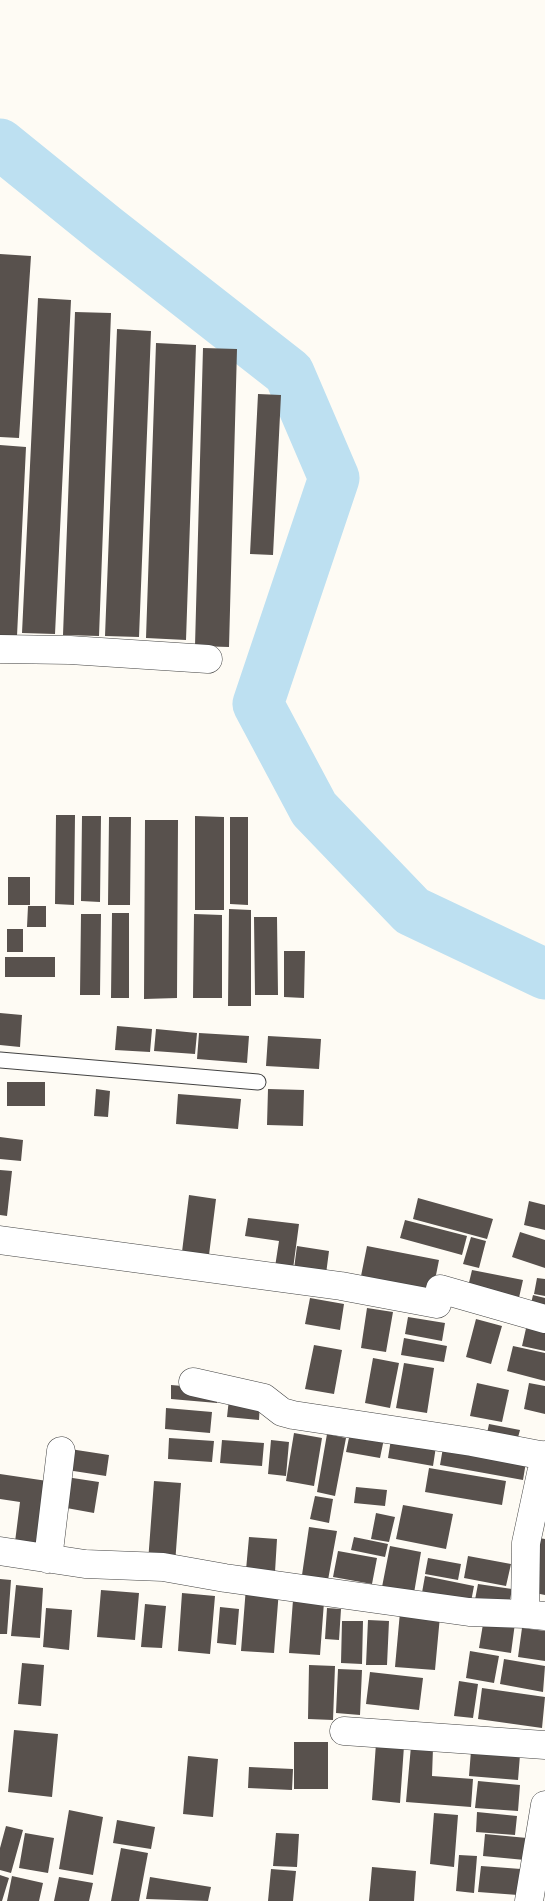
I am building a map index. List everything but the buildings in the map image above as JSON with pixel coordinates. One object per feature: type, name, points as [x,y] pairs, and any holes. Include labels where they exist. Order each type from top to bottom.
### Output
[{"type":"street","points":[[0,649],[70,650],[208,659]]},
{"type":"street","points":[[0,1240],[341,1286],[437,1304],[440,1289],[545,1319]]},
{"type":"street","points":[[0,1551],[85,1564],[163,1567],[224,1578],[460,1611],[535,1615],[526,1543],[545,1456],[472,1442],[293,1415],[282,1412],[264,1398],[193,1382]]},
{"type":"street","points":[[48,1559],[61,1451]]},
{"type":"street","points":[[344,1731],[545,1745]]},
{"type":"street","points":[[529,1901],[545,1805]]},
{"type":"lane","points":[[0,1060],[258,1082]]},
{"type":"waterway","points":[[0,144],[289,373],[334,478],[258,704],[314,809],[412,911],[545,974]]}]
